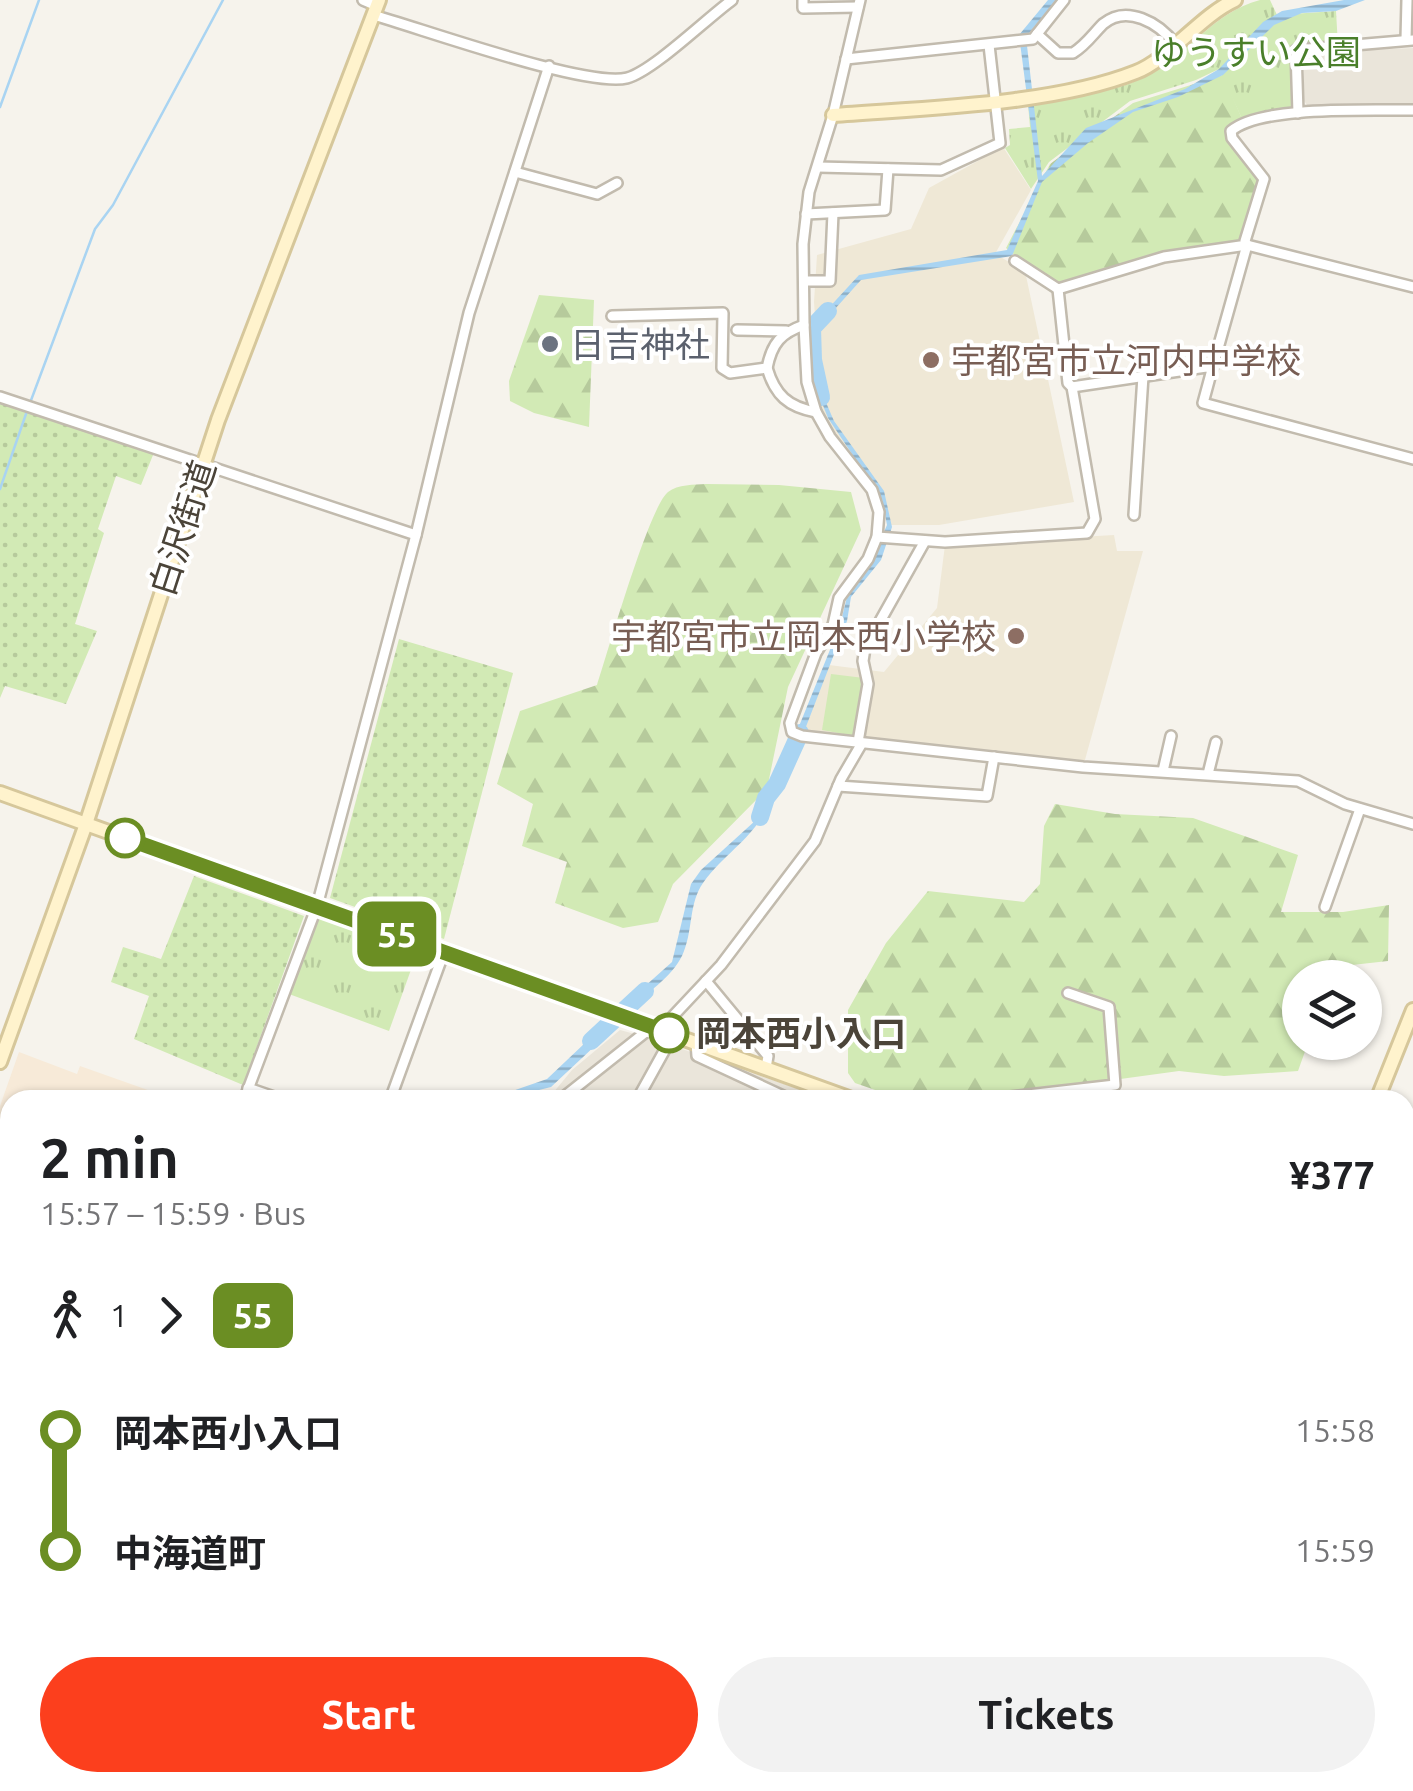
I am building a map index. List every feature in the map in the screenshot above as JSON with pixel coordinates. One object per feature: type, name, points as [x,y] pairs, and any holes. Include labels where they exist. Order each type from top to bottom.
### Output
[{"type":"main road","points":[[832,115],[1070,91],[1140,71],[1217,4],[1235,0]]},
{"type":"main road","name":"白沢街道","points":[[0,1062],[86,824],[204,463],[376,7]]},
{"type":"main road","points":[[0,793],[826,1090]]},
{"type":"main road","points":[[1381,1090],[1413,1010]]},
{"type":"street","points":[[362,0],[549,66],[607,80],[628,77],[650,66],[732,0]]},
{"type":"street","points":[[803,0],[803,8],[859,4],[809,192],[804,325],[807,382],[816,412],[830,437],[872,490],[883,538],[839,598],[833,624],[816,653],[790,723],[798,736],[1298,781],[1360,809],[1413,824]]},
{"type":"street","points":[[846,60],[1023,41],[1037,34],[1064,0]]},
{"type":"street","points":[[1298,113],[1296,50],[1410,40],[1408,0]]},
{"type":"street","points":[[1037,34],[1058,53],[1073,53],[1106,21],[1131,16],[1164,29],[1175,44]]},
{"type":"street","points":[[818,167],[940,170],[1000,143],[989,44]]},
{"type":"street","points":[[254,1090],[248,1088],[317,906],[416,535],[469,313],[549,66]]},
{"type":"street","points":[[1413,110],[1298,113],[1243,121],[1232,131],[1232,138],[1264,178],[1203,404],[1413,459]]},
{"type":"street","points":[[806,214],[885,210],[888,169]]},
{"type":"street","points":[[514,172],[597,194],[617,183]]},
{"type":"street","points":[[804,281],[830,281],[834,212]]},
{"type":"street","points":[[1014,262],[1058,288],[1164,258],[1247,245],[1413,287]]},
{"type":"street","points":[[883,538],[925,540],[1087,532],[1093,527],[1096,519],[1072,387],[1068,383],[1058,288]]},
{"type":"street","points":[[612,316],[723,313],[722,368],[730,372],[767,368]]},
{"type":"street","points":[[804,325],[777,339],[767,368],[774,391],[796,409],[816,412]]},
{"type":"street","points":[[737,330],[786,332]]},
{"type":"street","points":[[1072,387],[1213,366]]},
{"type":"street","points":[[1134,515],[1143,376]]},
{"type":"street","points":[[0,396],[416,535]]},
{"type":"street","points":[[575,1090],[662,1030],[706,981],[815,841],[860,742],[868,684],[864,648],[925,540]]},
{"type":"street","points":[[1163,771],[1171,736]]},
{"type":"street","points":[[1208,774],[1216,742]]},
{"type":"street","points":[[838,786],[987,796],[994,756]]},
{"type":"street","points":[[1324,907],[1360,809]]},
{"type":"street","points":[[394,1090],[444,952]]},
{"type":"street","points":[[706,981],[768,1056],[766,1068]]},
{"type":"street","points":[[1066,1090],[1115,1084],[1109,1007],[1068,993]]},
{"type":"street","points":[[641,1090],[662,1030]]},
{"type":"street","points":[[696,1043],[697,1056],[772,1090]]},
{"type":"street","points":[[793,1090],[796,1079]]},
{"type":"shaded area","points":[[1413,48],[1413,105],[1308,106],[1304,101],[1304,53]]},
{"type":"shaded area","name":"宇都宮市立河内中学校","points":[[1003,147],[1031,190],[995,254],[1025,271],[1074,502],[939,525],[889,525],[882,492],[822,417],[814,302],[817,255],[911,229],[929,188]]},
{"type":"shaded area","name":"宇都宮市立岡本西小学校","points":[[1114,535],[1117,551],[1143,551],[1083,767],[802,736],[829,665],[884,672],[937,608],[945,545]]},
{"type":"shaded area","points":[[620,1030],[801,1090],[555,1090],[572,1070]]},
{"type":"shaded area","points":[[19,1052],[77,1074],[80,1066],[148,1090],[6,1090]]},
{"type":"green space","name":"ゆうすい公園","points":[[1260,0],[1270,0],[1277,15],[1336,11],[1338,46],[1296,50],[1298,113],[1243,121],[1219,69],[1130,101],[1049,162],[1031,189],[1005,148],[1010,145],[1009,129],[1030,127],[1028,104],[1130,84],[1173,59],[1227,15]]},
{"type":"green space","points":[[1223,75],[1243,121],[1232,131],[1264,179],[1241,244],[1164,257],[1058,289],[1006,248],[1050,164],[1133,103]]},
{"type":"green space","points":[[539,295],[594,300],[589,427],[534,413],[510,401],[509,381]]},
{"type":"green space","points":[[0,404],[155,450],[141,485],[116,476],[98,529],[104,533],[75,624],[97,631],[66,704],[5,686],[0,698]]},
{"type":"green space","points":[[706,484],[779,485],[851,492],[861,530],[788,687],[767,789],[673,884],[658,922],[623,928],[555,903],[567,862],[522,846],[533,804],[497,784],[520,711],[597,685],[640,551],[660,503],[676,488]]},
{"type":"green space","points":[[399,639],[513,673],[444,939],[330,898]]},
{"type":"green space","points":[[831,674],[864,678],[854,736],[822,730]]},
{"type":"green space","points":[[1055,804],[1115,814],[1193,818],[1298,855],[1281,912],[1343,912],[1389,905],[1388,961],[1282,960],[1282,1060],[1302,1060],[1298,1071],[1224,1076],[1179,1071],[1039,1090],[875,1090],[855,1083],[848,1073],[848,1010],[886,943],[928,891],[1024,902],[1040,884],[1044,826]]},
{"type":"green space","points":[[194,876],[304,916],[243,1085],[134,1039],[149,996],[111,982],[123,947],[161,959]]},
{"type":"green space","points":[[320,916],[417,953],[389,1031],[289,994]]},
{"type":"water","points":[[1048,0],[1056,0],[1026,37],[1042,176],[1086,128],[1185,89],[1219,69],[1263,22],[1282,11],[1365,0],[1336,11],[1302,13],[1274,25],[1223,75],[1178,97],[1133,112],[1088,143],[1042,182],[1012,256],[861,280],[817,329],[818,384],[834,421],[884,491],[892,527],[881,560],[851,597],[847,621],[795,755],[789,751],[840,625],[849,589],[869,566],[887,525],[882,499],[828,418],[816,388],[813,325],[859,275],[1007,250],[1038,181],[1019,35]]},
{"type":"water","points":[[765,795],[772,798],[757,824],[703,883],[680,959],[631,1008],[625,1004],[672,962],[691,884],[756,820]]},
{"type":"water","points":[[604,1025],[613,1029],[551,1087],[515,1090],[547,1079]]},
{"type":"waterway","points":[[0,107],[39,0]]},
{"type":"waterway","points":[[30,403],[95,229],[113,205],[223,0]]},
{"type":"waterway","points":[[821,397],[813,360],[812,328],[828,311]]},
{"type":"waterway","points":[[0,489],[27,411]]},
{"type":"waterway","points":[[760,817],[800,733]]},
{"type":"waterway","points":[[591,1041],[645,991]]},
{"type":"bus line","name":"55","points":[[125,838],[669,1033]]},
{"type":"place","name":"日吉神社","points":[[550,344]]},
{"type":"place","name":"宇都宮市立河内中学校","points":[[931,360]]},
{"type":"place","name":"宇都宮市立岡本西小学校","points":[[1016,636]]},
{"type":"place","name":"岡本西小入口","points":[[669,1033]]}]
